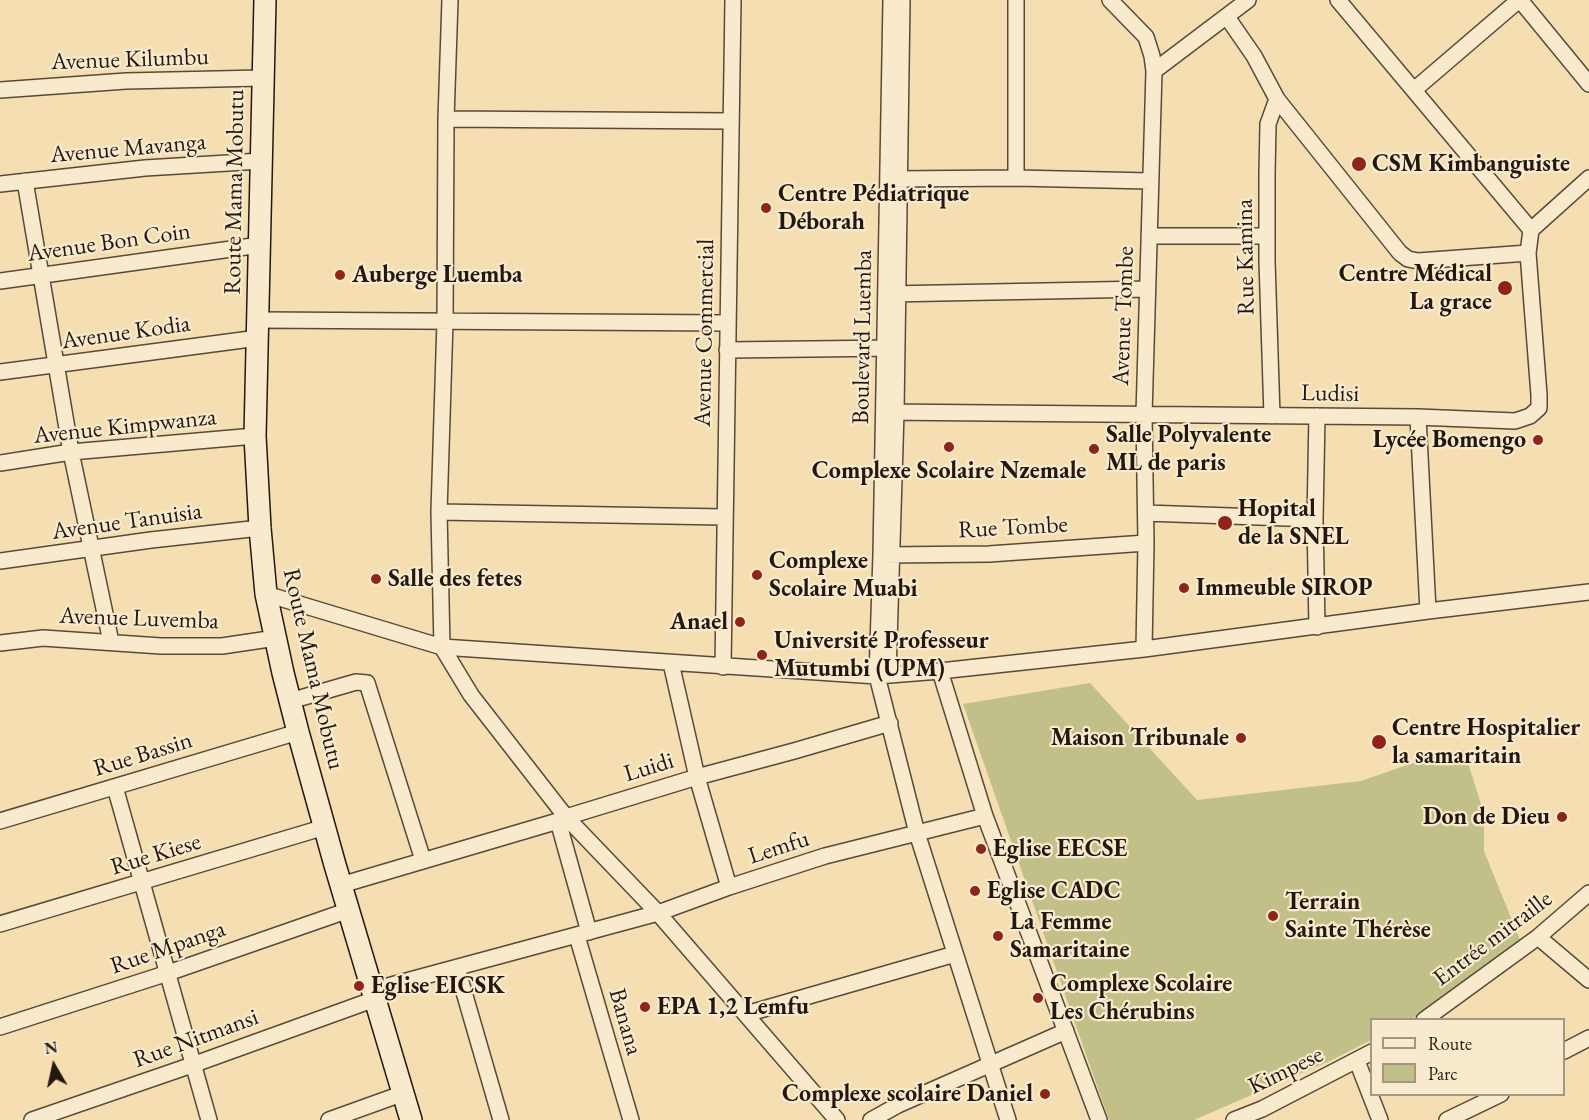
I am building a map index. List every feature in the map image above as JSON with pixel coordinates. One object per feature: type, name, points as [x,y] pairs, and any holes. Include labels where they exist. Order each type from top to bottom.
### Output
[{"type":"street","name":"Route Mama Mobutu","points":[[265,0],[255,436],[266,594],[298,732],[411,1120]]},
{"type":"street","points":[[450,0],[446,119],[445,321],[439,512],[442,647],[471,695],[562,819],[658,913],[837,1120]]},
{"type":"street","name":"Avenue Commercial","points":[[723,667],[733,0]]},
{"type":"street","name":"Boulevard Luemba","points":[[891,0],[893,294],[882,675],[890,723],[917,833],[1008,1120]]},
{"type":"street","name":"Boulevard Luemba","points":[[894,179],[902,0]]},
{"type":"street","points":[[1016,0],[1016,178]]},
{"type":"street","name":"Avenue Tombe","points":[[1110,0],[1146,37],[1154,71],[1144,415],[1146,513],[1144,650]]},
{"type":"street","points":[[1154,71],[1248,0]]},
{"type":"street","points":[[1338,0],[1531,230]]},
{"type":"street","points":[[1414,90],[1520,0],[1589,84]]},
{"type":"street","points":[[1227,17],[1254,56],[1277,99],[1400,253],[1408,259],[1418,261],[1528,253],[1531,230],[1589,178]]},
{"type":"street","name":"Avenue Kilumbu","points":[[0,90],[126,81],[262,78]]},
{"type":"street","name":"Rue Kamina","points":[[1272,416],[1267,236],[1268,124],[1277,99]]},
{"type":"street","points":[[446,119],[732,121]]},
{"type":"street","name":"Avenue Mavanga","points":[[0,184],[145,168],[261,161]]},
{"type":"street","points":[[894,179],[1016,178],[1150,181]]},
{"type":"street","points":[[25,181],[70,452],[93,549],[111,642]]},
{"type":"street","points":[[1149,236],[1267,236]]},
{"type":"street","name":"Avenue Bon Coin","points":[[0,280],[260,245]]},
{"type":"street","name":"Ludisi","points":[[1144,415],[1418,417],[1515,421],[1530,416],[1539,408],[1528,253]]},
{"type":"street","points":[[893,294],[1147,289]]},
{"type":"street","name":"Avenue Kodia","points":[[0,372],[57,365],[258,329],[445,321],[728,323]]},
{"type":"street","points":[[727,350],[891,348]]},
{"type":"street","points":[[890,412],[1144,415]]},
{"type":"street","points":[[1317,416],[1315,519],[1317,627]]},
{"type":"street","points":[[1418,417],[1428,611]]},
{"type":"street","name":"Avenue Kimpwanza","points":[[0,464],[70,452],[255,436]]},
{"type":"street","points":[[439,512],[724,517]]},
{"type":"street","points":[[1146,513],[1315,519]]},
{"type":"street","name":"Avenue Tanuisia","points":[[0,561],[151,540],[260,528]]},
{"type":"street","name":"Rue Tombe","points":[[887,555],[989,554],[1146,543]]},
{"type":"street","points":[[266,594],[442,647],[723,667],[882,675],[1144,650],[1428,611],[1589,592]]},
{"type":"street","name":"Avenue Luvemba","points":[[0,642],[43,638],[161,646],[222,646],[276,638]]},
{"type":"street","points":[[671,663],[698,777],[729,887]]},
{"type":"street","points":[[940,671],[986,816],[1099,1120]]},
{"type":"street","points":[[290,701],[356,682],[367,683],[423,860]]},
{"type":"street","name":"Luidi","points":[[341,885],[698,777],[890,723]]},
{"type":"street","name":"Rue Bassin","points":[[0,821],[298,732]]},
{"type":"street","points":[[115,787],[209,1120]]},
{"type":"street","name":"Lemfu","points":[[583,934],[658,913],[825,856],[986,816]]},
{"type":"street","name":"Banana","points":[[562,819],[583,934],[631,1120]]},
{"type":"street","name":"Rue Kiese","points":[[0,924],[325,827]]},
{"type":"street","name":"Entrée mitraille","points":[[1427,1018],[1538,937],[1589,893]]},
{"type":"street","name":"Rue Mpanga","points":[[0,1027],[168,973],[349,910]]},
{"type":"street","points":[[374,994],[457,968],[583,934]]},
{"type":"street","points":[[1538,937],[1589,980]]},
{"type":"street","points":[[746,1014],[955,954]]},
{"type":"street","points":[[457,968],[501,1120]]},
{"type":"street","name":"Rue Nitmansi","points":[[32,1120],[195,1064],[374,994]]},
{"type":"street","points":[[871,1120],[898,1104],[1066,1031]]},
{"type":"street","points":[[1565,1050],[1589,1038]]},
{"type":"street","points":[[1370,1053],[1357,1061],[1370,1094]]},
{"type":"street","name":"Kimpese","points":[[1234,1120],[1264,1114],[1357,1061]]},
{"type":"street","points":[[329,1120],[404,1093]]},
{"type":"street","points":[[1371,1096],[1380,1120]]},
{"type":"street","points":[[1447,1120],[1476,1114],[1500,1096]]},
{"type":"green space","name":"Terrain Sainte Thérèse","points":[[1090,683],[1197,800],[1361,781],[1410,764],[1464,750],[1484,814],[1484,851],[1520,940],[1423,1013],[1412,1018],[1370,1018],[1370,1041],[1332,1060],[1194,1120],[1109,1120],[963,704]]},
{"type":"place","name":"CSM Kimbanguiste","points":[[1359,164]]},
{"type":"place","name":"Centre Pédiatrique Déborah","points":[[766,208]]},
{"type":"place","name":"Auberge Luemba","points":[[340,275]]},
{"type":"place","name":"Centre Médical La grace","points":[[1505,288]]},
{"type":"place","name":"Lycée Bomengo","points":[[1538,440]]},
{"type":"place","name":"Complexe Scolaire Nzemale","points":[[949,447]]},
{"type":"place","name":"Salle Polyvalente ML de paris","points":[[1094,449]]},
{"type":"place","name":"Hopital de la SNEL","points":[[1225,523]]},
{"type":"place","name":"Complexe Scolaire Muabi","points":[[757,575]]},
{"type":"place","name":"Salle des fetes","points":[[376,579]]},
{"type":"place","name":"Immeuble SIROP","points":[[1184,588]]},
{"type":"place","name":"Anael","points":[[740,622]]},
{"type":"place","name":"Université Professeur Mutumbi (UPM)","points":[[762,655]]},
{"type":"place","name":"Maison Tribunale","points":[[1241,738]]},
{"type":"place","name":"Centre Hospitalier la samaritain","points":[[1379,742]]},
{"type":"place","name":"Don de Dieu","points":[[1562,817]]},
{"type":"place","name":"Eglise EECSE","points":[[981,849]]},
{"type":"place","name":"Eglise CADC","points":[[975,891]]},
{"type":"place","name":"Terrain Sainte Thérèse","points":[[1273,916]]},
{"type":"place","name":"La Femme Samaritaine","points":[[998,936]]},
{"type":"place","name":"Eglise EICSK","points":[[359,986]]},
{"type":"place","name":"Complexe Scolaire Les Chérubins","points":[[1038,998]]},
{"type":"place","name":"EPA 1,2 Lemfu","points":[[645,1007]]},
{"type":"place","name":"Complexe scolaire Daniel","points":[[1045,1094]]}]
